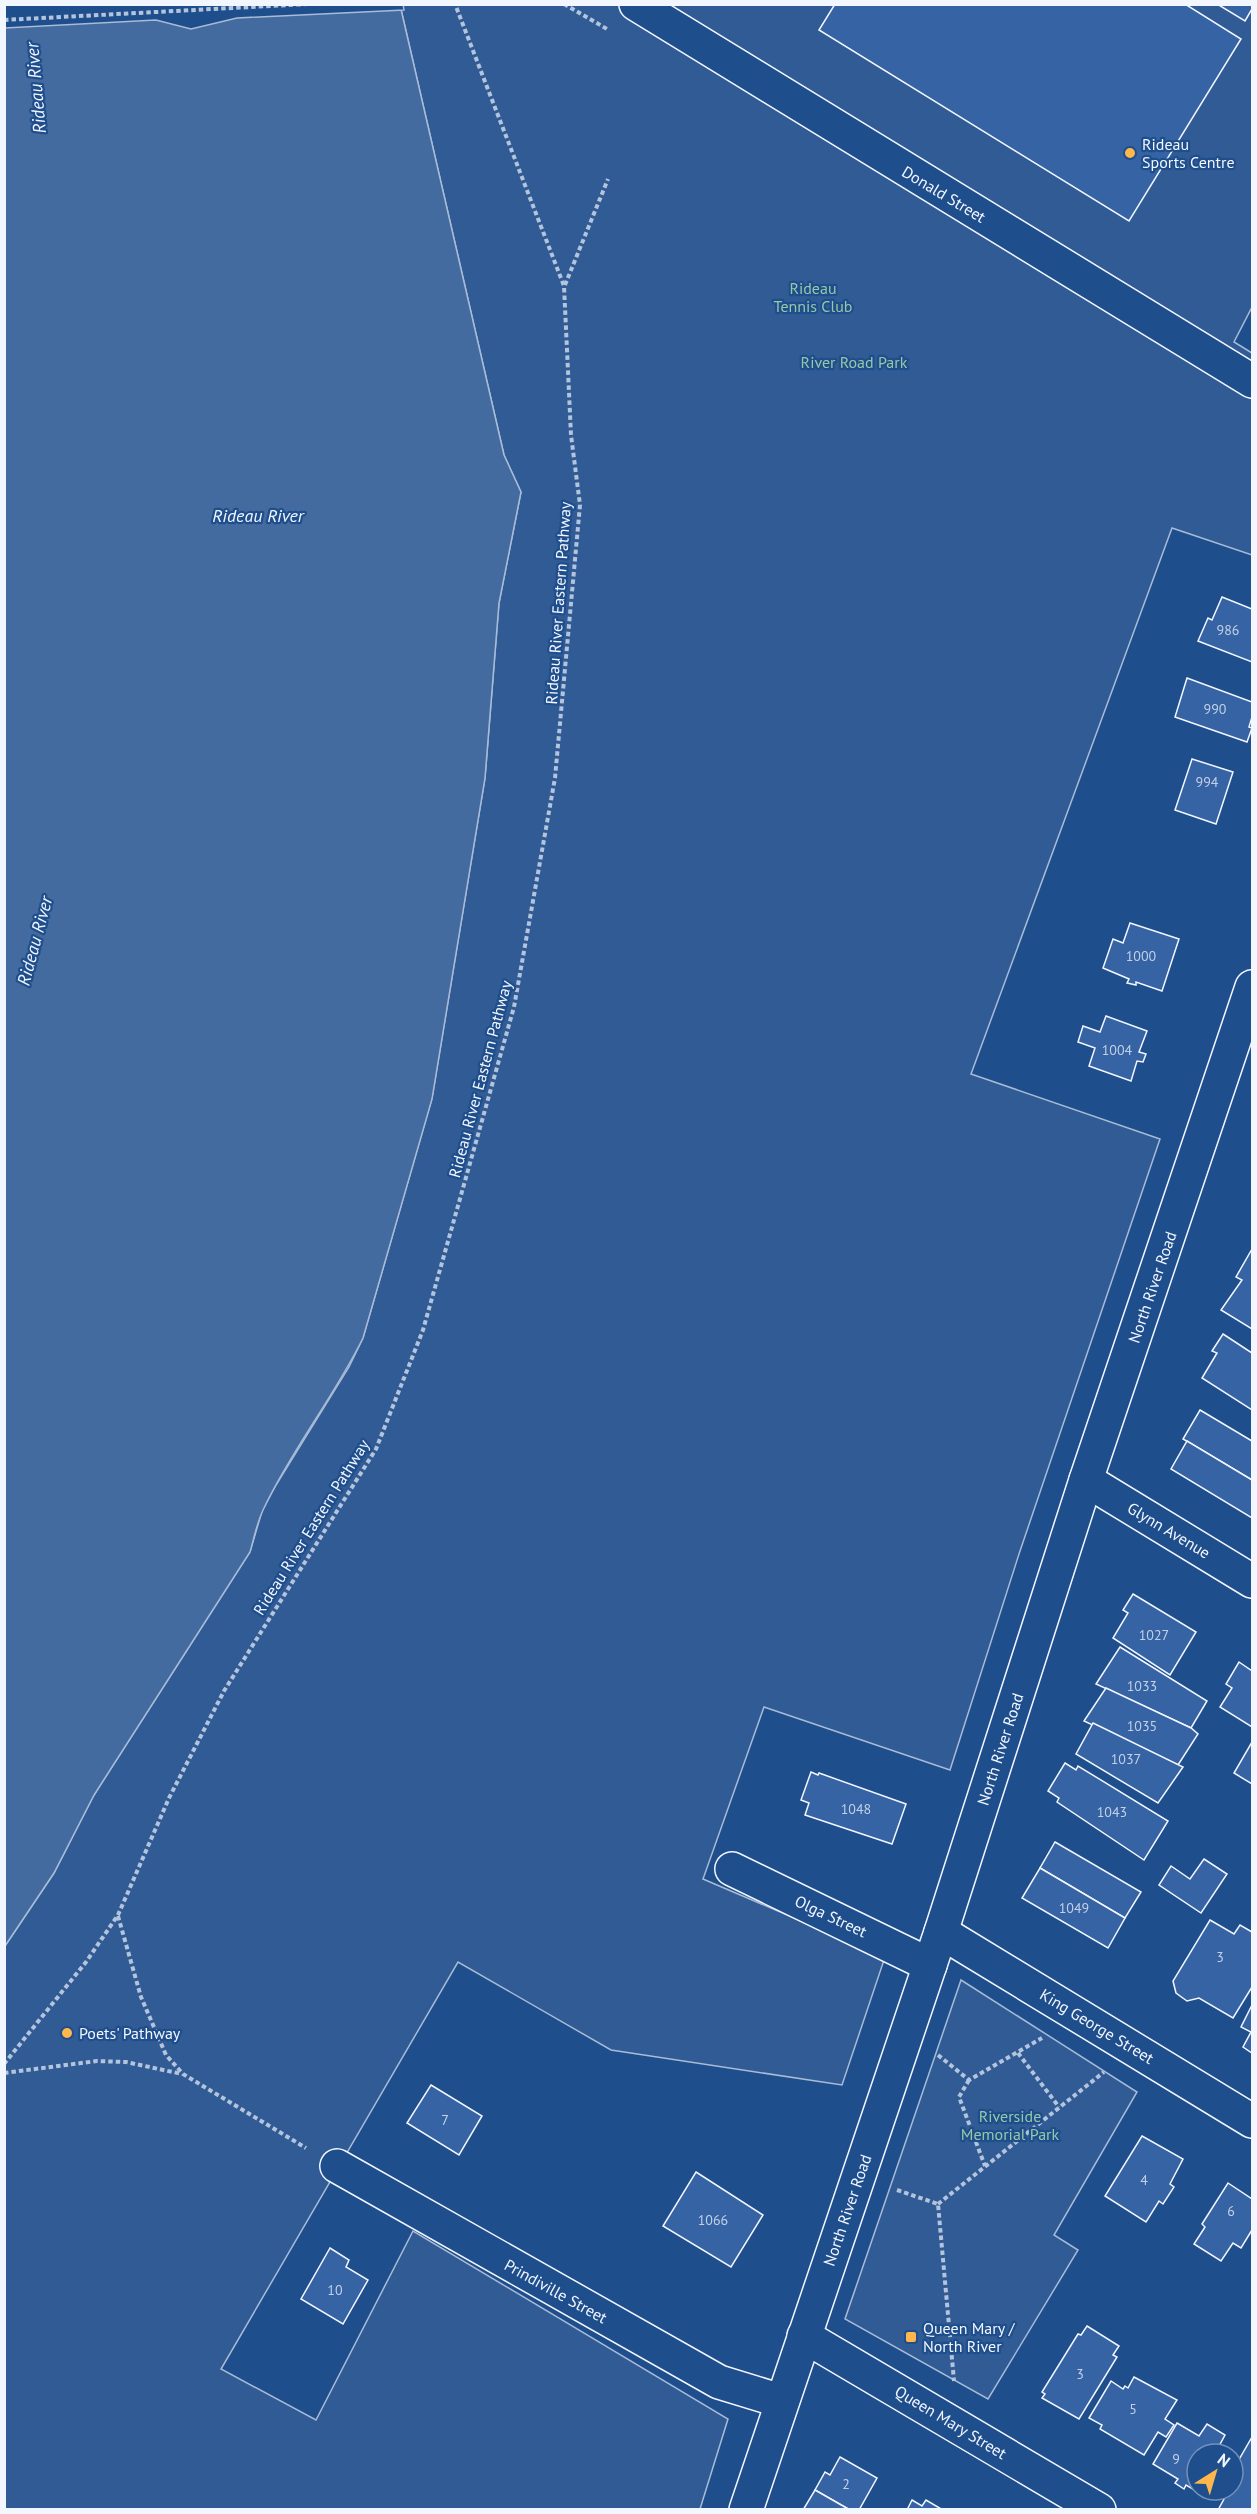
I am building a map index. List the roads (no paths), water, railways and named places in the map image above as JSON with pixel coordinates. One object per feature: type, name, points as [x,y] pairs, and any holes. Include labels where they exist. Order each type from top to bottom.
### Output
[{"type":"street","name":"Donald Street","points":[[636,4],[1252,381]]},
{"type":"street","name":"North River Road","points":[[746,2510],[941,1932],[1086,1480],[1250,1005]]},
{"type":"street","name":"Glynn Avenue","points":[[1086,1480],[1252,1581]]},
{"type":"street","name":"Olga Street","points":[[732,1869],[930,1965]]},
{"type":"street","name":"King George Street","points":[[941,1932],[1252,2121]]},
{"type":"street","name":"Prindiville Street","points":[[337,2166],[719,2382],[781,2401]]},
{"type":"street","name":"Queen Mary Street","points":[[804,2336],[1099,2510]]},
{"type":"water","name":"Rideau River","points":[[5,5],[400,5],[504,455],[521,492],[499,603],[485,778],[432,1099],[363,1338],[275,1486],[259,1519],[250,1552],[94,1795],[54,1873],[5,1946]]},
{"type":"place","name":"Rideau Sports Centre","points":[[1130,153]]},
{"type":"place","name":"Poets' Pathway","points":[[67,2033]]},
{"type":"place","name":"Queen Mary / North River","points":[[911,2337]]},
{"type":"park label","name":"Rideau Tennis Club","points":[[813,297]]},
{"type":"park label","name":"River Road Park","points":[[854,362]]},
{"type":"park label","name":"Riverside Memorial Park","points":[[1010,2125]]}]
